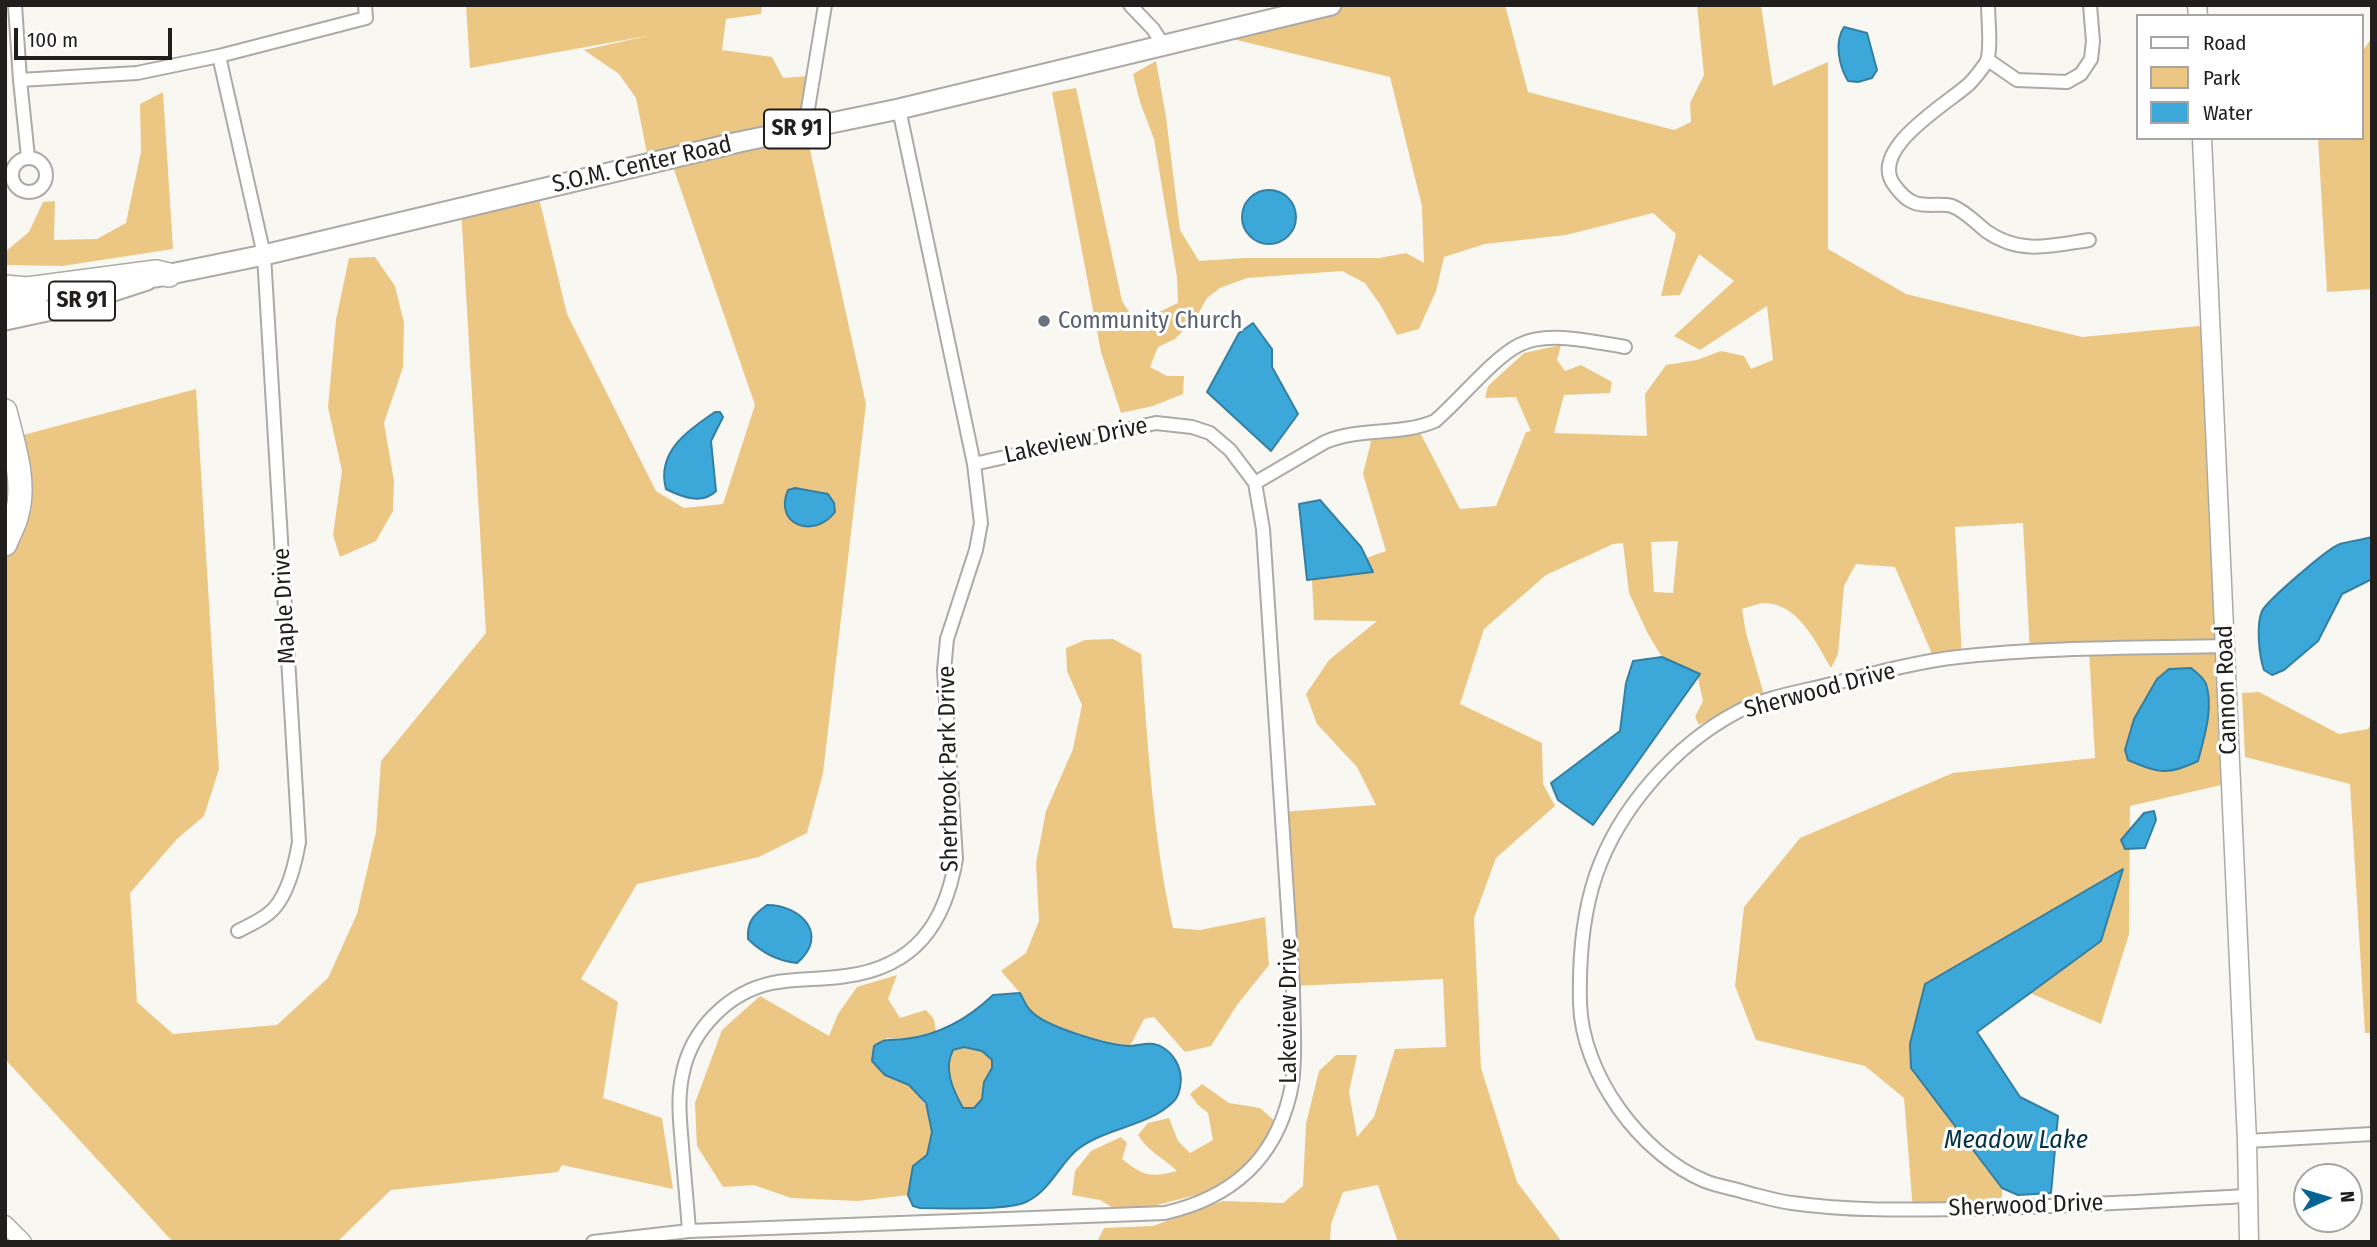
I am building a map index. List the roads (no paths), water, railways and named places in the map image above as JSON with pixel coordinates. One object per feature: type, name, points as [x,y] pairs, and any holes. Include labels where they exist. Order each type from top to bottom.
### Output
[{"type":"highway","points":[[5,287],[27,289],[156,272],[163,276]]},
{"type":"highway","points":[[5,411],[19,473],[20,501],[17,516],[5,544]]},
{"type":"highway","points":[[5,473],[5,499]]},
{"type":"main road","name":"S.O.M. Center Road","points":[[5,301],[163,276],[264,255],[806,127],[899,109],[1331,5]]},
{"type":"main road","name":"Cannon Road","points":[[2202,140],[2226,646],[2249,1242]]},
{"type":"main road","name":"S.O.M. Center Road","points":[[5,320],[61,308],[163,276]]},
{"type":"street","points":[[15,5],[11,39],[20,80],[28,157]]},
{"type":"street","points":[[806,127],[825,5]]},
{"type":"street","points":[[1130,5],[1153,29],[1164,46]]},
{"type":"street","points":[[1988,5],[1988,61],[1971,83],[1902,139],[1892,153],[1889,167],[1891,181],[1902,194],[1915,203],[1948,205],[1961,210],[1987,232],[2010,244],[2029,248],[2088,240]]},
{"type":"street","points":[[1988,61],[2018,80],[2067,82],[2081,74],[2091,59],[2093,41],[2090,5]]},
{"type":"street","points":[[20,80],[138,74],[219,56],[365,11]]},
{"type":"street","name":"Maple Drive","points":[[219,56],[264,255],[299,842],[295,868],[289,883],[270,913],[238,931]]},
{"type":"street","name":"Sherbrook Park Drive","points":[[689,1231],[678,1102],[683,1070],[696,1036],[719,1010],[743,994],[771,984],[867,973],[896,961],[919,943],[939,918],[951,886],[956,859],[944,670],[947,639],[976,550],[981,523],[974,464],[899,109]]},
{"type":"street","points":[[1255,483],[1336,437],[1404,430],[1435,421],[1517,345],[1544,338],[1573,339],[1625,347]]},
{"type":"street","name":"Lakeview Drive","points":[[593,1242],[689,1231],[1165,1213],[1191,1207],[1221,1193],[1248,1174],[1268,1149],[1291,1092],[1294,1055],[1293,986],[1263,529],[1255,483],[1230,450],[1210,433],[1192,427],[1156,423],[974,464]]},
{"type":"street","name":"Sherwood Drive","points":[[2226,646],[2058,650],[1955,657],[1856,678],[1740,710],[1676,755],[1647,787],[1618,829],[1597,872],[1586,910],[1580,950],[1580,1008],[1587,1045],[1619,1110],[1643,1138],[1671,1161],[1705,1181],[1788,1203],[1874,1209],[2035,1208],[2247,1196]]},
{"type":"street","points":[[2247,1141],[2372,1134]]},
{"type":"street","points":[[5,1224],[23,1242]]},
{"type":"water","points":[[1844,27],[1867,33],[1877,70],[1872,78],[1858,82],[1848,81],[1839,54],[1839,40]]},
{"type":"water","points":[[1269,190],[1288,198],[1296,217],[1288,236],[1269,244],[1250,236],[1242,217],[1250,198]]},
{"type":"water","points":[[1253,323],[1272,349],[1272,367],[1298,414],[1271,451],[1207,392],[1239,333]]},
{"type":"water","points":[[715,412],[720,412],[723,417],[711,441],[716,491],[698,499],[666,489],[664,476],[670,453],[685,435]]},
{"type":"water","points":[[795,488],[828,494],[834,503],[835,512],[817,525],[798,525],[786,512],[785,502],[788,490]]},
{"type":"water","points":[[1320,500],[1361,547],[1373,572],[1307,580],[1299,504]]},
{"type":"water","points":[[2372,537],[2372,579],[2342,594],[2318,641],[2284,670],[2272,675],[2264,670],[2259,632],[2262,611],[2275,596],[2333,548]]},
{"type":"water","points":[[1662,657],[1700,674],[1593,825],[1558,800],[1551,783],[1620,731],[1626,683],[1633,661]]},
{"type":"water","points":[[2191,668],[2205,681],[2209,702],[2198,761],[2178,769],[2163,771],[2128,760],[2125,750],[2134,719],[2157,679],[2169,669]]},
{"type":"water","points":[[2154,811],[2156,820],[2145,848],[2125,849],[2121,840],[2144,813]]},
{"type":"water","name":"Meadow Lake","points":[[2123,869],[2101,941],[1977,1032],[2020,1097],[2058,1116],[2051,1193],[2018,1195],[2002,1188],[1911,1068],[1910,1044],[1925,984]]},
{"type":"water","points":[[767,905],[791,910],[807,924],[811,932],[811,942],[807,952],[797,963],[770,956],[748,939],[752,919]]},
{"type":"water","points":[[1020,993],[1038,1017],[1094,1039],[1121,1045],[1150,1044],[1162,1047],[1171,1054],[1179,1068],[1179,1092],[1173,1102],[1152,1117],[1101,1136],[1078,1149],[1042,1191],[1026,1202],[990,1208],[913,1206],[908,1195],[913,1166],[927,1155],[932,1132],[926,1103],[909,1085],[885,1075],[872,1061],[874,1046],[886,1040],[918,1037],[942,1029],[964,1018],[993,995]],"holes":[[[964,1047],[982,1051],[992,1060],[992,1068],[984,1082],[982,1099],[974,1108],[963,1108],[950,1079],[950,1057],[953,1050]]]},
{"type":"place","name":"Community Church","points":[[1044,321]]}]
